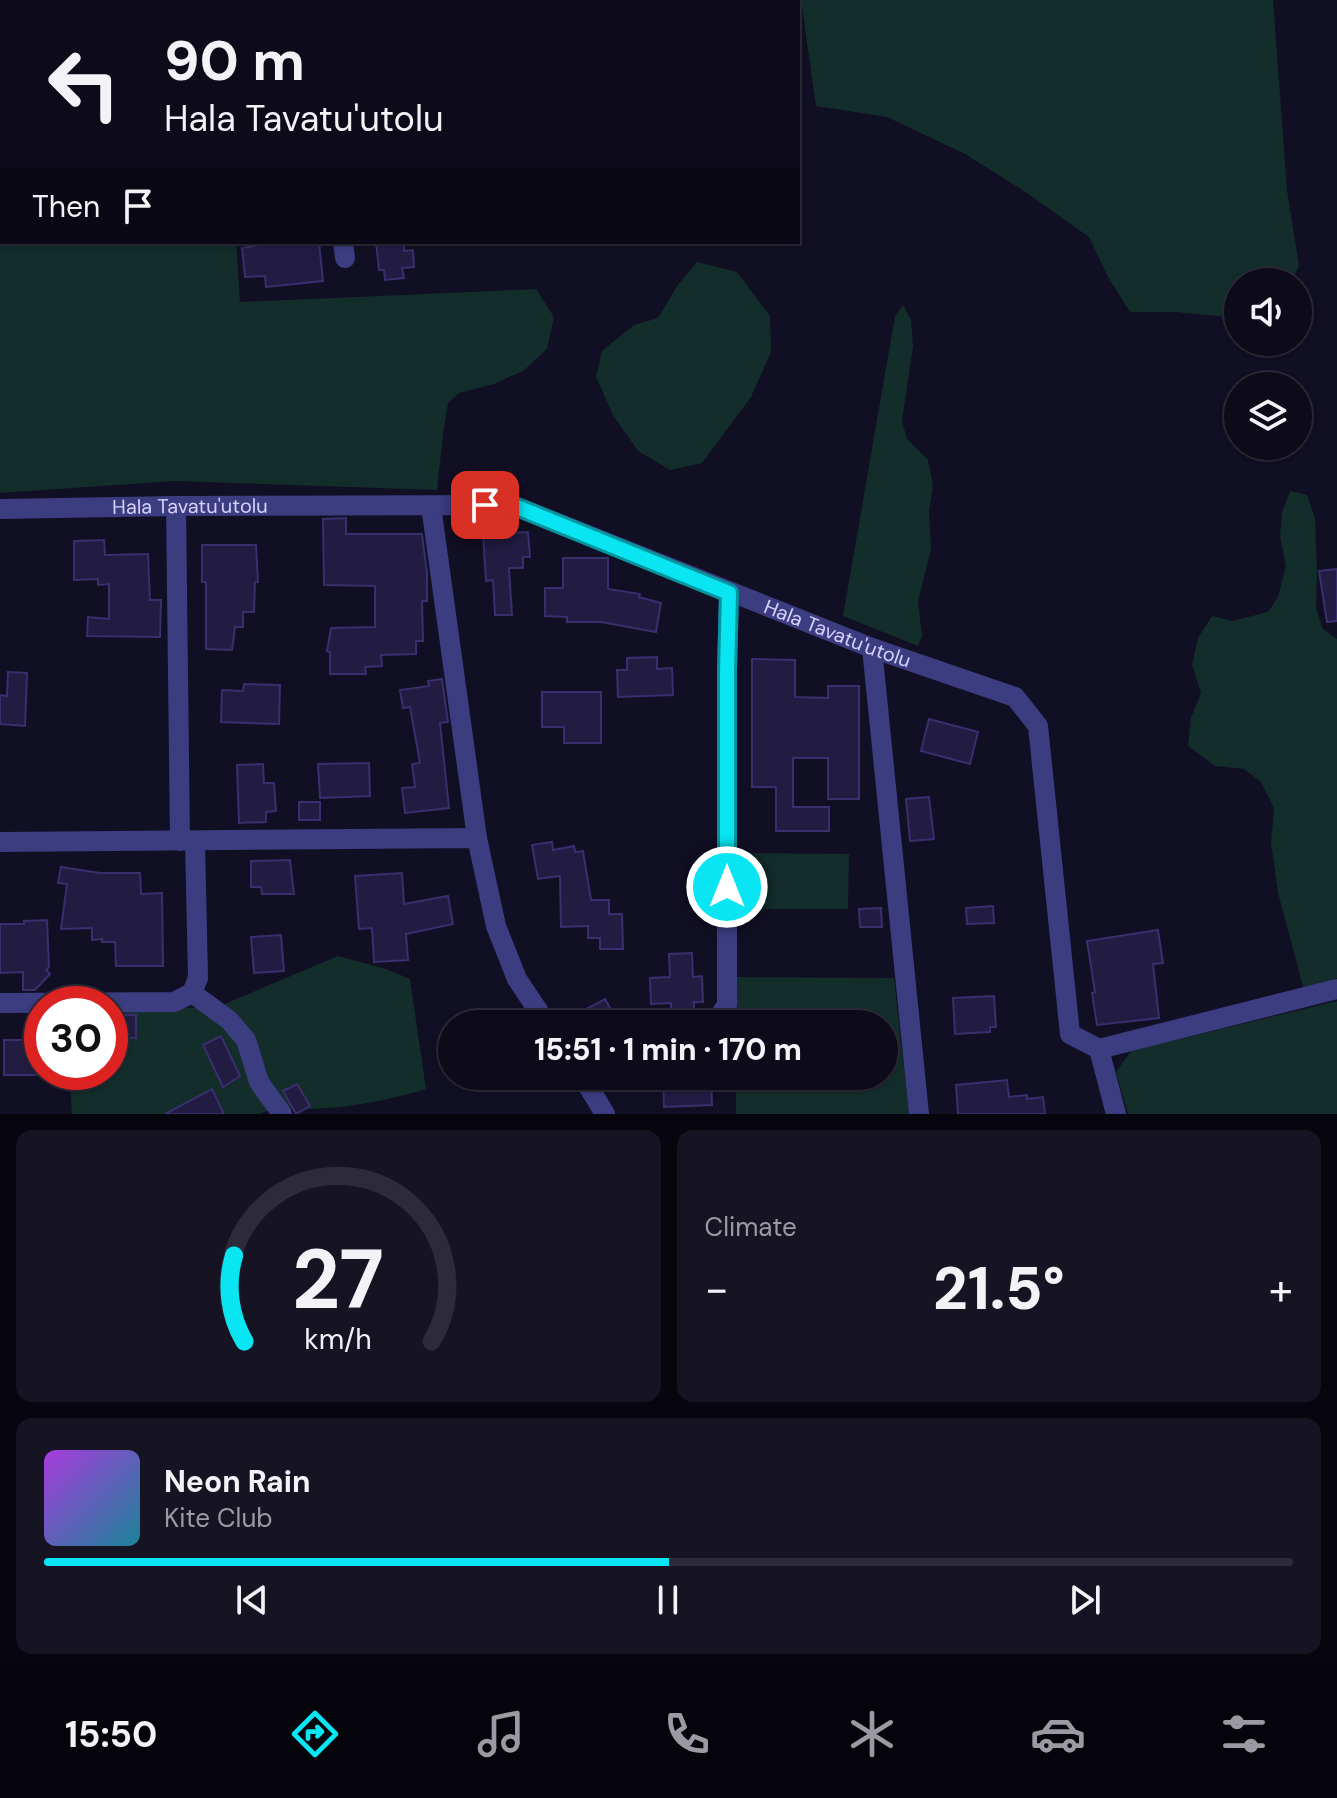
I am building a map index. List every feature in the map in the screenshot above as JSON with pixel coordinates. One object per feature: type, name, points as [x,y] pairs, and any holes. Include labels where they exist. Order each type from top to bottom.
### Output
[{"type":"street","name":"Hala Tavatu'utolu","points":[[0,509],[512,505],[872,648],[1015,697],[1038,726],[1070,1034],[1099,1049]]},
{"type":"street","points":[[0,1003],[174,1002],[192,993],[198,978],[187,841],[176,506]]},
{"type":"street","points":[[431,506],[477,838],[496,926],[517,979],[538,1010]]},
{"type":"street","points":[[724,1010],[727,1005],[729,593]]},
{"type":"street","points":[[872,648],[919,1114]]},
{"type":"street","points":[[0,842],[477,838]]},
{"type":"street","points":[[1116,1114],[1099,1049],[1337,989]]},
{"type":"street","points":[[192,993],[229,1020],[246,1040],[259,1082],[282,1114]]},
{"type":"street","points":[[591,1090],[605,1114]]},
{"type":"green space","points":[[801,0],[1273,0],[1287,190],[1299,266],[1224,268],[1224,317],[1130,312],[1108,277],[1089,237],[1027,193],[965,154],[887,117],[816,106]]},
{"type":"green space","points":[[0,244],[236,244],[240,302],[536,289],[554,317],[547,349],[523,371],[494,384],[459,393],[448,403],[437,490],[175,481],[0,493]]},
{"type":"green space","points":[[697,262],[737,272],[770,316],[771,352],[751,397],[702,463],[670,470],[638,451],[613,415],[596,377],[602,351],[634,325],[658,318],[677,286]]},
{"type":"green space","points":[[903,305],[911,320],[913,346],[902,421],[907,439],[928,460],[933,485],[929,511],[931,549],[918,602],[922,636],[918,646],[843,616],[895,316]]},
{"type":"green space","points":[[1290,491],[1307,495],[1315,518],[1316,608],[1323,629],[1337,639],[1337,978],[1304,990],[1278,893],[1271,843],[1274,808],[1261,782],[1244,769],[1215,766],[1188,746],[1191,718],[1201,693],[1192,665],[1198,638],[1212,616],[1232,621],[1268,612],[1278,597],[1286,566],[1280,536],[1282,512]]},
{"type":"green space","points":[[742,853],[849,854],[848,909],[742,909]]},
{"type":"green space","points":[[338,956],[386,969],[410,979],[426,1089],[351,1106],[311,1109],[276,1107],[260,1114],[72,1114],[70,1090],[128,1090],[128,1006],[213,1009]]},
{"type":"green space","points":[[737,977],[894,978],[898,1010],[737,1010]]},
{"type":"green space","points":[[1337,1001],[1337,1114],[1128,1114],[1116,1072],[1131,1051]]},
{"type":"green space","points":[[898,1014],[909,1114],[736,1114],[736,1090],[898,1090]]},
{"type":"building","points":[[254,244],[319,244],[323,281],[266,287],[265,276],[245,277],[242,248],[255,246]]},
{"type":"building","points":[[376,244],[404,244],[404,251],[413,250],[414,267],[402,268],[404,278],[385,280],[384,270],[379,270]]},
{"type":"building","points":[[346,518],[346,534],[422,534],[427,573],[427,601],[422,601],[423,641],[416,641],[416,654],[381,655],[382,666],[365,667],[366,674],[330,674],[330,652],[327,651],[331,628],[375,627],[375,586],[324,585],[323,519]]},
{"type":"building","points":[[528,532],[530,557],[523,557],[523,568],[509,568],[512,615],[495,615],[493,580],[486,581],[483,534]]},
{"type":"building","points":[[104,540],[105,555],[148,554],[150,600],[161,600],[160,637],[87,636],[88,617],[109,619],[109,584],[98,585],[98,579],[74,580],[74,541]]},
{"type":"building","points":[[202,545],[256,545],[258,582],[255,582],[254,612],[243,612],[243,627],[235,627],[232,650],[206,649],[206,582],[202,582]]},
{"type":"building","points":[[563,558],[608,558],[608,589],[640,594],[639,597],[661,603],[656,632],[601,622],[567,622],[567,617],[545,616],[545,588],[563,588]]},
{"type":"building","points":[[1337,569],[1337,621],[1327,622],[1319,571]]},
{"type":"building","points":[[657,657],[657,669],[672,668],[673,695],[618,697],[617,670],[627,670],[627,658]]},
{"type":"building","points":[[752,659],[795,660],[795,697],[828,698],[828,686],[859,686],[859,799],[828,799],[828,758],[793,758],[793,807],[829,807],[829,831],[776,831],[776,787],[752,787]]},
{"type":"building","points":[[8,672],[27,673],[25,726],[0,724],[0,695],[7,696]]},
{"type":"building","points":[[442,679],[448,722],[440,723],[449,808],[405,813],[402,788],[415,787],[412,764],[420,763],[410,707],[403,708],[400,690],[429,686],[428,681]]},
{"type":"building","points":[[244,684],[280,685],[279,724],[221,722],[222,690],[243,691]]},
{"type":"building","points":[[542,692],[601,692],[601,743],[564,743],[564,727],[542,727]]},
{"type":"building","points":[[929,719],[978,732],[970,764],[921,751]]},
{"type":"building","points":[[369,763],[370,796],[320,798],[318,764]]},
{"type":"building","points":[[263,764],[264,783],[274,783],[276,811],[266,812],[266,822],[239,823],[237,765]]},
{"type":"building","points":[[929,797],[934,839],[910,841],[906,799]]},
{"type":"building","points":[[299,802],[320,802],[320,820],[299,820]]},
{"type":"building","points":[[552,842],[553,850],[574,846],[575,852],[583,851],[591,900],[609,900],[609,914],[622,914],[623,949],[600,949],[600,938],[588,938],[588,926],[561,927],[560,876],[538,879],[532,845]]},
{"type":"building","points":[[290,860],[294,894],[262,894],[261,887],[251,887],[251,861]]},
{"type":"building","points":[[61,867],[100,873],[140,873],[141,894],[162,893],[163,966],[116,966],[115,942],[92,940],[92,928],[61,929],[67,884],[58,883]]},
{"type":"building","points":[[402,873],[404,904],[448,896],[453,924],[406,934],[408,960],[374,962],[372,928],[359,929],[355,876]]},
{"type":"building","points":[[993,906],[994,923],[967,924],[966,908]]},
{"type":"building","points":[[881,908],[882,927],[860,927],[859,909]]},
{"type":"building","points":[[47,920],[49,967],[46,970],[50,974],[39,986],[24,986],[23,990],[23,972],[0,973],[0,924],[24,924],[24,921]]},
{"type":"building","points":[[1158,930],[1163,963],[1153,964],[1159,1018],[1097,1025],[1087,941]]},
{"type":"building","points":[[281,935],[284,971],[254,973],[251,937]]},
{"type":"building","points":[[692,953],[693,977],[702,976],[703,1002],[694,1002],[694,1009],[671,1010],[671,1003],[651,1004],[650,978],[670,977],[669,954]]},
{"type":"building","points":[[994,996],[996,1027],[990,1027],[990,1032],[955,1034],[953,998]]},
{"type":"building","points":[[605,999],[611,1010],[584,1010]]},
{"type":"building","points":[[128,1015],[136,1015],[136,1038],[128,1038]]},
{"type":"building","points":[[221,1036],[240,1076],[223,1087],[203,1045]]},
{"type":"building","points":[[4,1040],[24,1040],[24,1075],[4,1075]]},
{"type":"building","points":[[1007,1080],[1009,1097],[1043,1097],[1045,1114],[958,1114],[956,1085]]},
{"type":"building","points":[[297,1084],[310,1106],[296,1114],[283,1091]]},
{"type":"building","points":[[212,1089],[224,1114],[165,1114]]},
{"type":"building","points":[[663,1090],[711,1090],[712,1105],[664,1107]]},
{"type":"route","points":[[485,505],[512,505],[551,519],[729,593],[727,887]]}]
